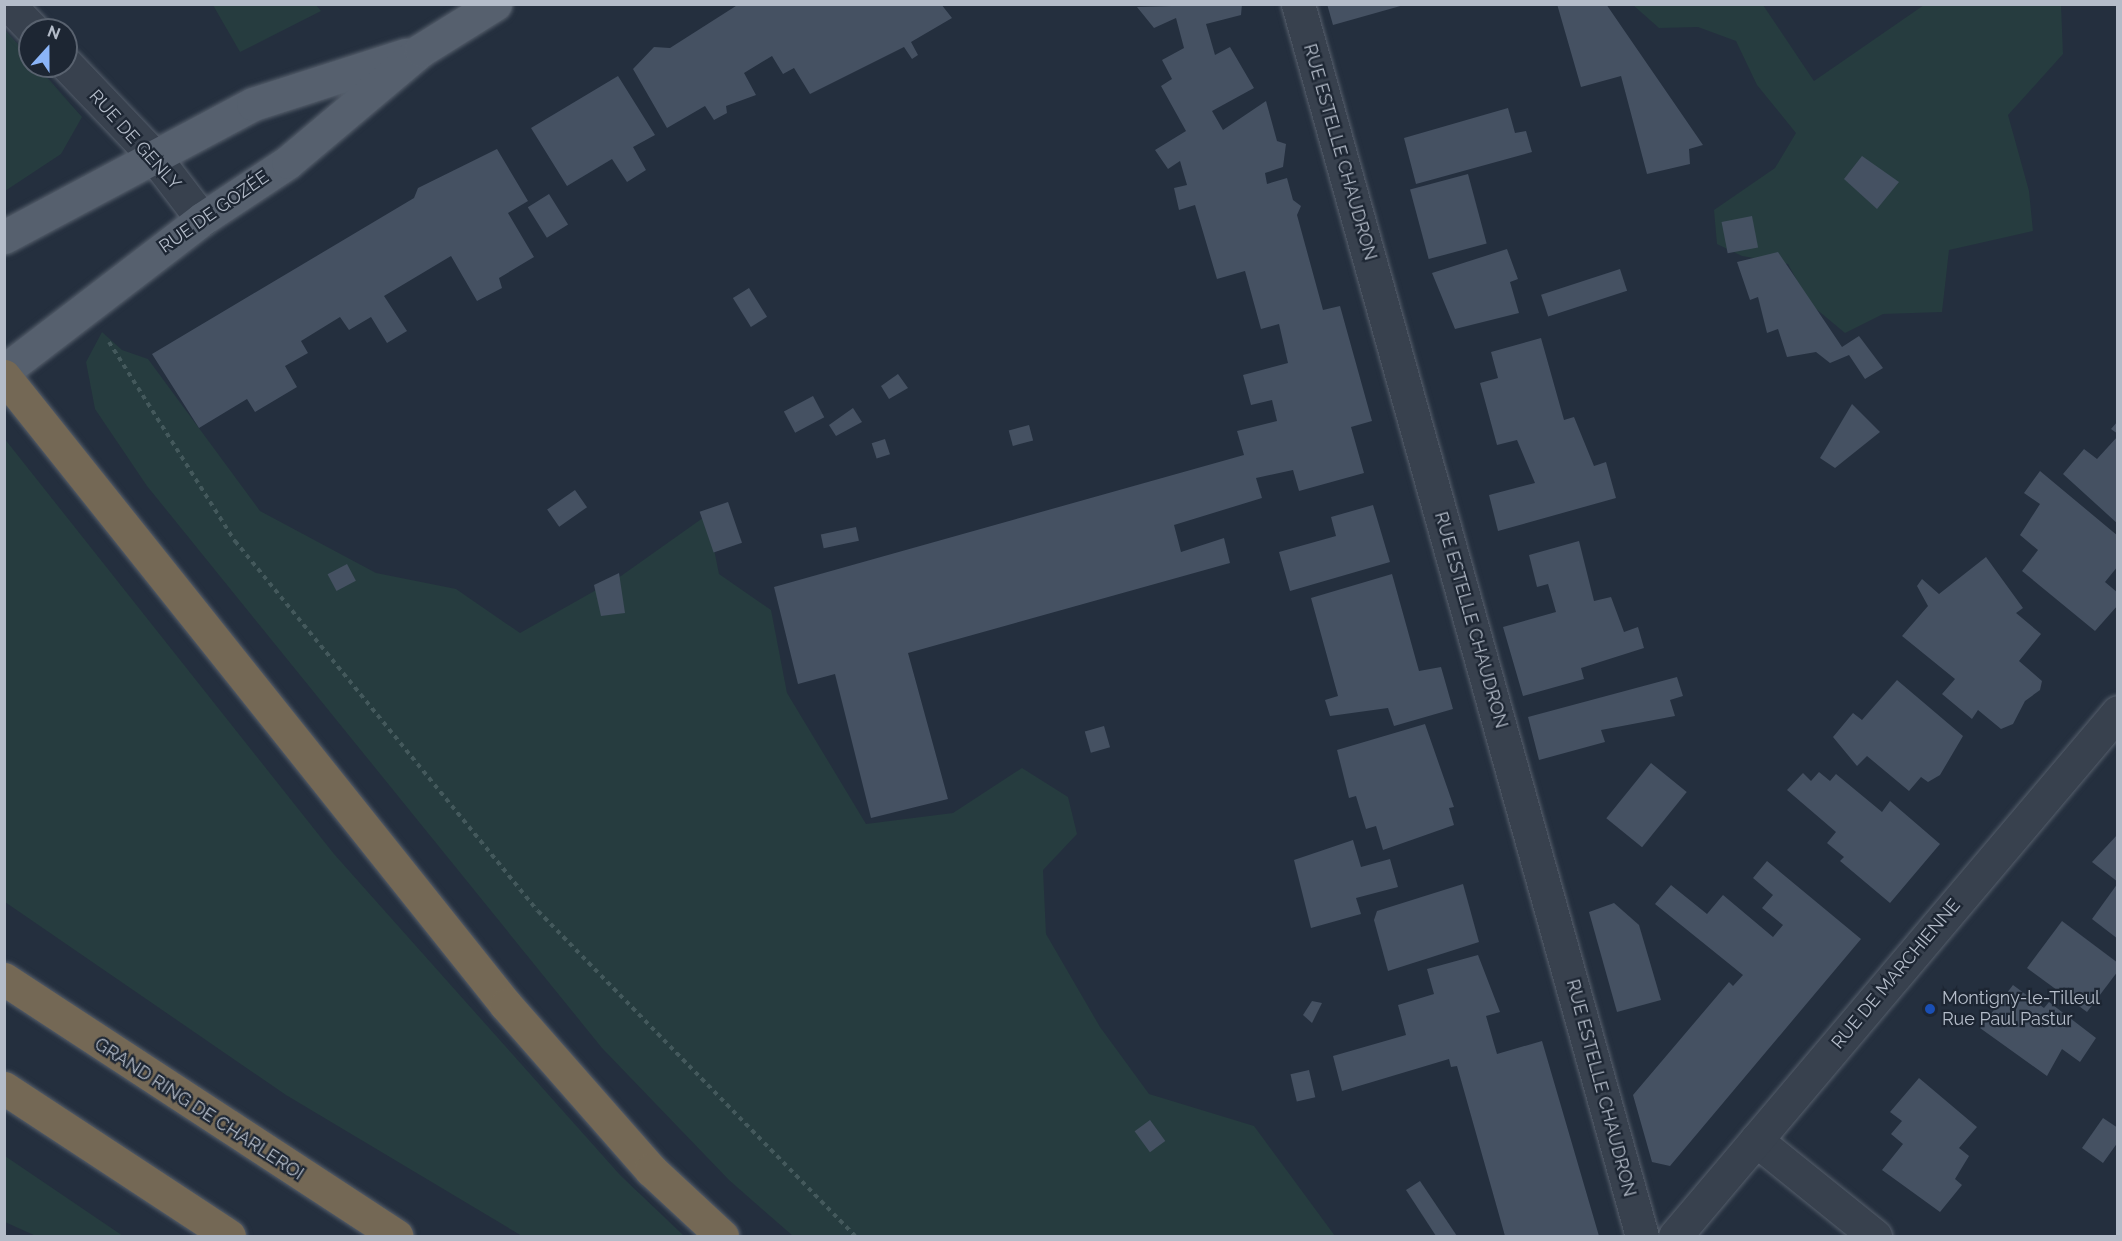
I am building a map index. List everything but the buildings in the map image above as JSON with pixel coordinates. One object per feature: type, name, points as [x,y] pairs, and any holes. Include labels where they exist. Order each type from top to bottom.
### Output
[{"type":"highway","points":[[4,376],[506,1005],[651,1170],[722,1236]]},
{"type":"highway","name":"GRAND RING DE CHARLEROI","points":[[4,979],[396,1236]]},
{"type":"highway","points":[[4,1088],[229,1236]]},
{"type":"main road","name":"RUE DE GOZÉE","points":[[4,371],[202,219],[288,162],[421,50],[495,4]]},
{"type":"main road","name":"RUE DE GOZÉE","points":[[4,237],[153,155],[253,105],[421,50]]},
{"type":"street","points":[[8,4],[21,18]]},
{"type":"street","name":"RUE ESTELLE CHAUDRON","points":[[1298,4],[1642,1236]]},
{"type":"street","name":"RUE DE GENLY","points":[[78,77],[153,155],[202,219]]},
{"type":"street","name":"RUE DE MARCHIENNE","points":[[1676,1236],[2118,712]]},
{"type":"street","points":[[1756,1140],[1875,1236]]},
{"type":"path","points":[[103,334],[235,542],[538,911],[855,1236]]},
{"type":"green space","points":[[213,5],[316,5],[321,11],[240,52]]},
{"type":"green space","points":[[1633,5],[1763,5],[1814,81],[1924,5],[2061,5],[2063,54],[2008,115],[2029,191],[2033,231],[1949,250],[1942,312],[1883,314],[1845,333],[1809,303],[1788,264],[1742,256],[1717,244],[1714,210],[1775,168],[1796,133],[1757,85],[1736,41],[1698,27],[1659,28]]},
{"type":"green space","points":[[5,30],[18,45],[18,78],[48,78],[82,117],[61,154],[5,191]]},
{"type":"green space","points":[[102,332],[122,350],[148,359],[260,511],[376,573],[456,589],[520,633],[621,576],[707,515],[719,574],[771,610],[787,693],[866,824],[953,813],[1022,768],[1068,797],[1077,834],[1043,870],[1046,934],[1100,1027],[1149,1094],[1254,1126],[1335,1236],[793,1236],[729,1180],[602,1048],[147,486],[95,409],[86,362]]},
{"type":"green space","points":[[4,438],[334,854],[620,1175],[684,1236],[522,1236],[286,1095],[5,902]]},
{"type":"green space","points":[[5,1156],[123,1236],[36,1236],[5,1222]]},
{"type":"place","name":"Montigny-le-Tilleul Rue Paul Pastur","points":[[1930,1009]]}]
